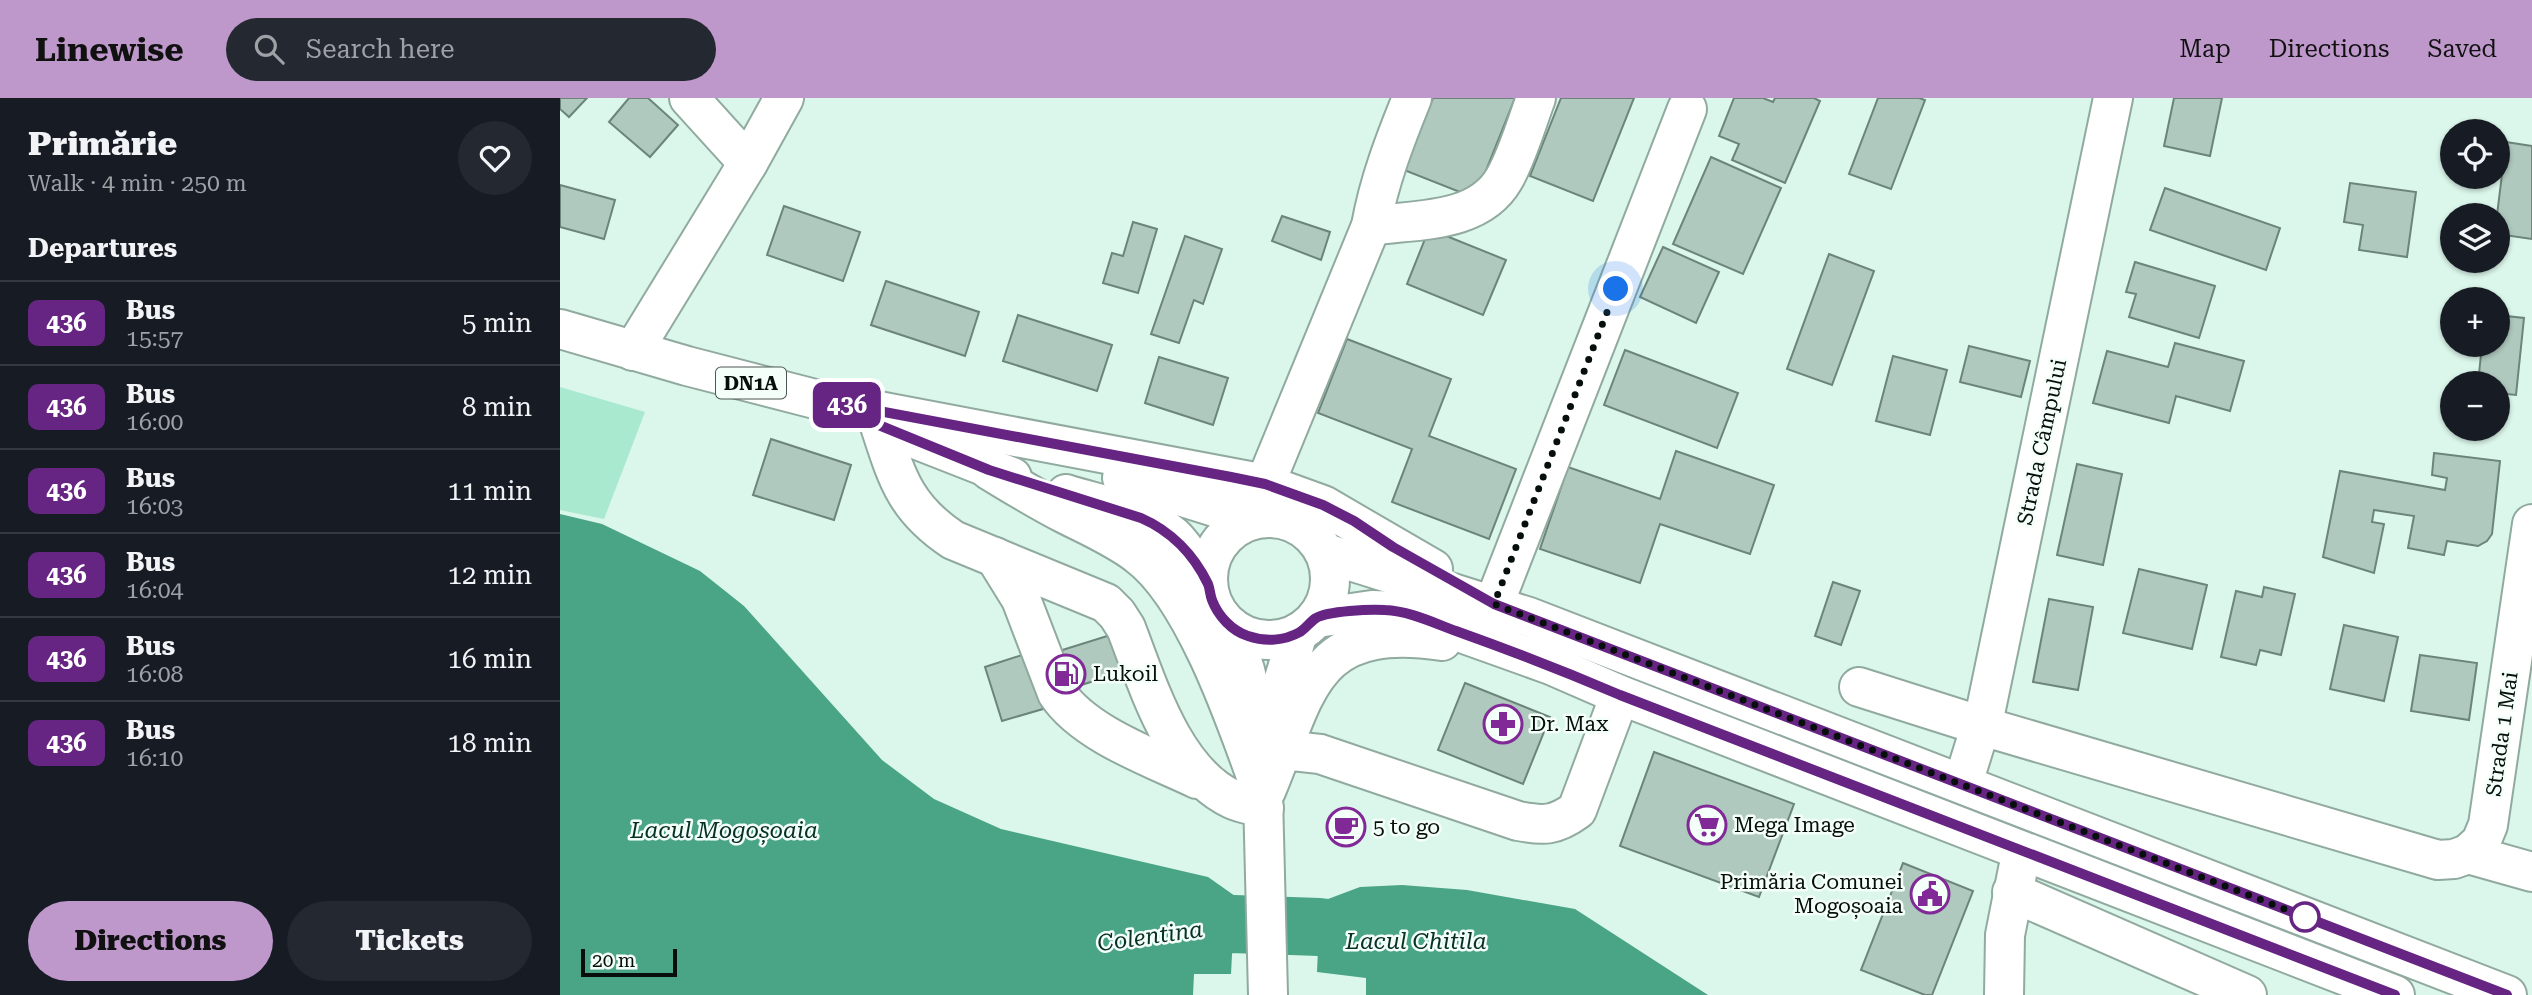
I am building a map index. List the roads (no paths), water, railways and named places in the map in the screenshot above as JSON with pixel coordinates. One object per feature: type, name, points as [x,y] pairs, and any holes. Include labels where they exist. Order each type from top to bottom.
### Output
[{"type":"main road","points":[[689,98],[748,163]]},
{"type":"main road","points":[[633,351],[748,163],[784,98]]},
{"type":"main road","points":[[1265,484],[1371,226],[1377,192],[1412,98]]},
{"type":"main road","points":[[1371,226],[1455,215],[1471,209],[1491,196],[1504,179],[1536,98]]},
{"type":"main road","name":"Strada Câmpului","points":[[1963,783],[1982,726],[2113,98]]},
{"type":"main road","points":[[1494,604],[1504,571],[1687,108]]},
{"type":"main road","name":"DN1A","points":[[560,329],[815,399],[1265,484],[1323,505],[1354,521],[1393,547],[1494,604]]},
{"type":"main road","name":"DN1A","points":[[815,399],[989,470],[1157,525],[1185,550],[1208,585],[1219,615],[1230,626]]},
{"type":"main road","name":"DN1A","points":[[937,422],[1253,519],[1270,517],[1287,520],[1303,527],[1316,539],[1325,553],[1494,604],[2507,995]]},
{"type":"main road","points":[[880,426],[896,477],[923,516],[953,540],[1106,603],[1117,614],[1126,628],[1171,737],[1190,765],[1215,788]]},
{"type":"main road","points":[[989,470],[1033,497],[1116,540],[1138,554],[1158,573],[1175,595],[1206,653],[1237,725],[1264,802]]},
{"type":"main road","points":[[1208,585],[1214,551],[1231,532],[1253,519]]},
{"type":"main road","name":"Strada 1 Mai","points":[[2468,854],[2481,842],[2488,825],[2532,524]]},
{"type":"main road","points":[[1264,802],[1276,705],[1308,625],[1326,603],[1331,587],[1330,569],[1325,553]]},
{"type":"main road","points":[[995,557],[1021,599],[1057,693],[1080,720],[1215,788],[1233,800],[1264,802]]},
{"type":"main road","points":[[1230,626],[1246,636],[1263,640],[1282,639],[1308,625],[1372,610],[1400,611],[1516,652],[1620,695],[2395,995]]},
{"type":"main road","points":[[1230,626],[1255,711],[1264,802],[1268,995]]},
{"type":"main road","points":[[1264,802],[1314,677],[1330,660],[1370,640],[1400,637],[1516,652]]},
{"type":"main road","points":[[1859,687],[1982,726],[2438,860],[2454,859],[2468,854],[2532,872]]},
{"type":"main road","points":[[1283,750],[1320,754],[1540,826],[1561,822],[1577,810],[1620,695]]},
{"type":"main road","points":[[2004,995],[2005,935],[2022,851]]},
{"type":"main road","points":[[2012,892],[2247,995]]},
{"type":"water","name":"Lacul Mogoșoaia","points":[[560,514],[602,524],[700,571],[744,606],[882,760],[934,799],[1001,829],[1208,877],[1235,896],[1231,974],[1194,974],[1193,995],[560,995]]},
{"type":"water","name":"Lacul Chitila","points":[[1402,885],[1467,890],[1575,909],[1708,995],[1366,995],[1366,978],[1317,972],[1320,902],[1360,887]]},
{"type":"waterway","name":"Colentina","points":[[1157,934],[1233,924],[1319,927],[1397,936]]},
{"type":"place","name":"Lukoil","points":[[1066,674]]},
{"type":"place","name":"Dr. Max","points":[[1503,724]]},
{"type":"place","name":"Mega Image","points":[[1707,825]]},
{"type":"place","name":"5 to go","points":[[1346,827]]},
{"type":"place","name":"Primăria Comunei Mogoșoaia","points":[[1930,894]]}]
